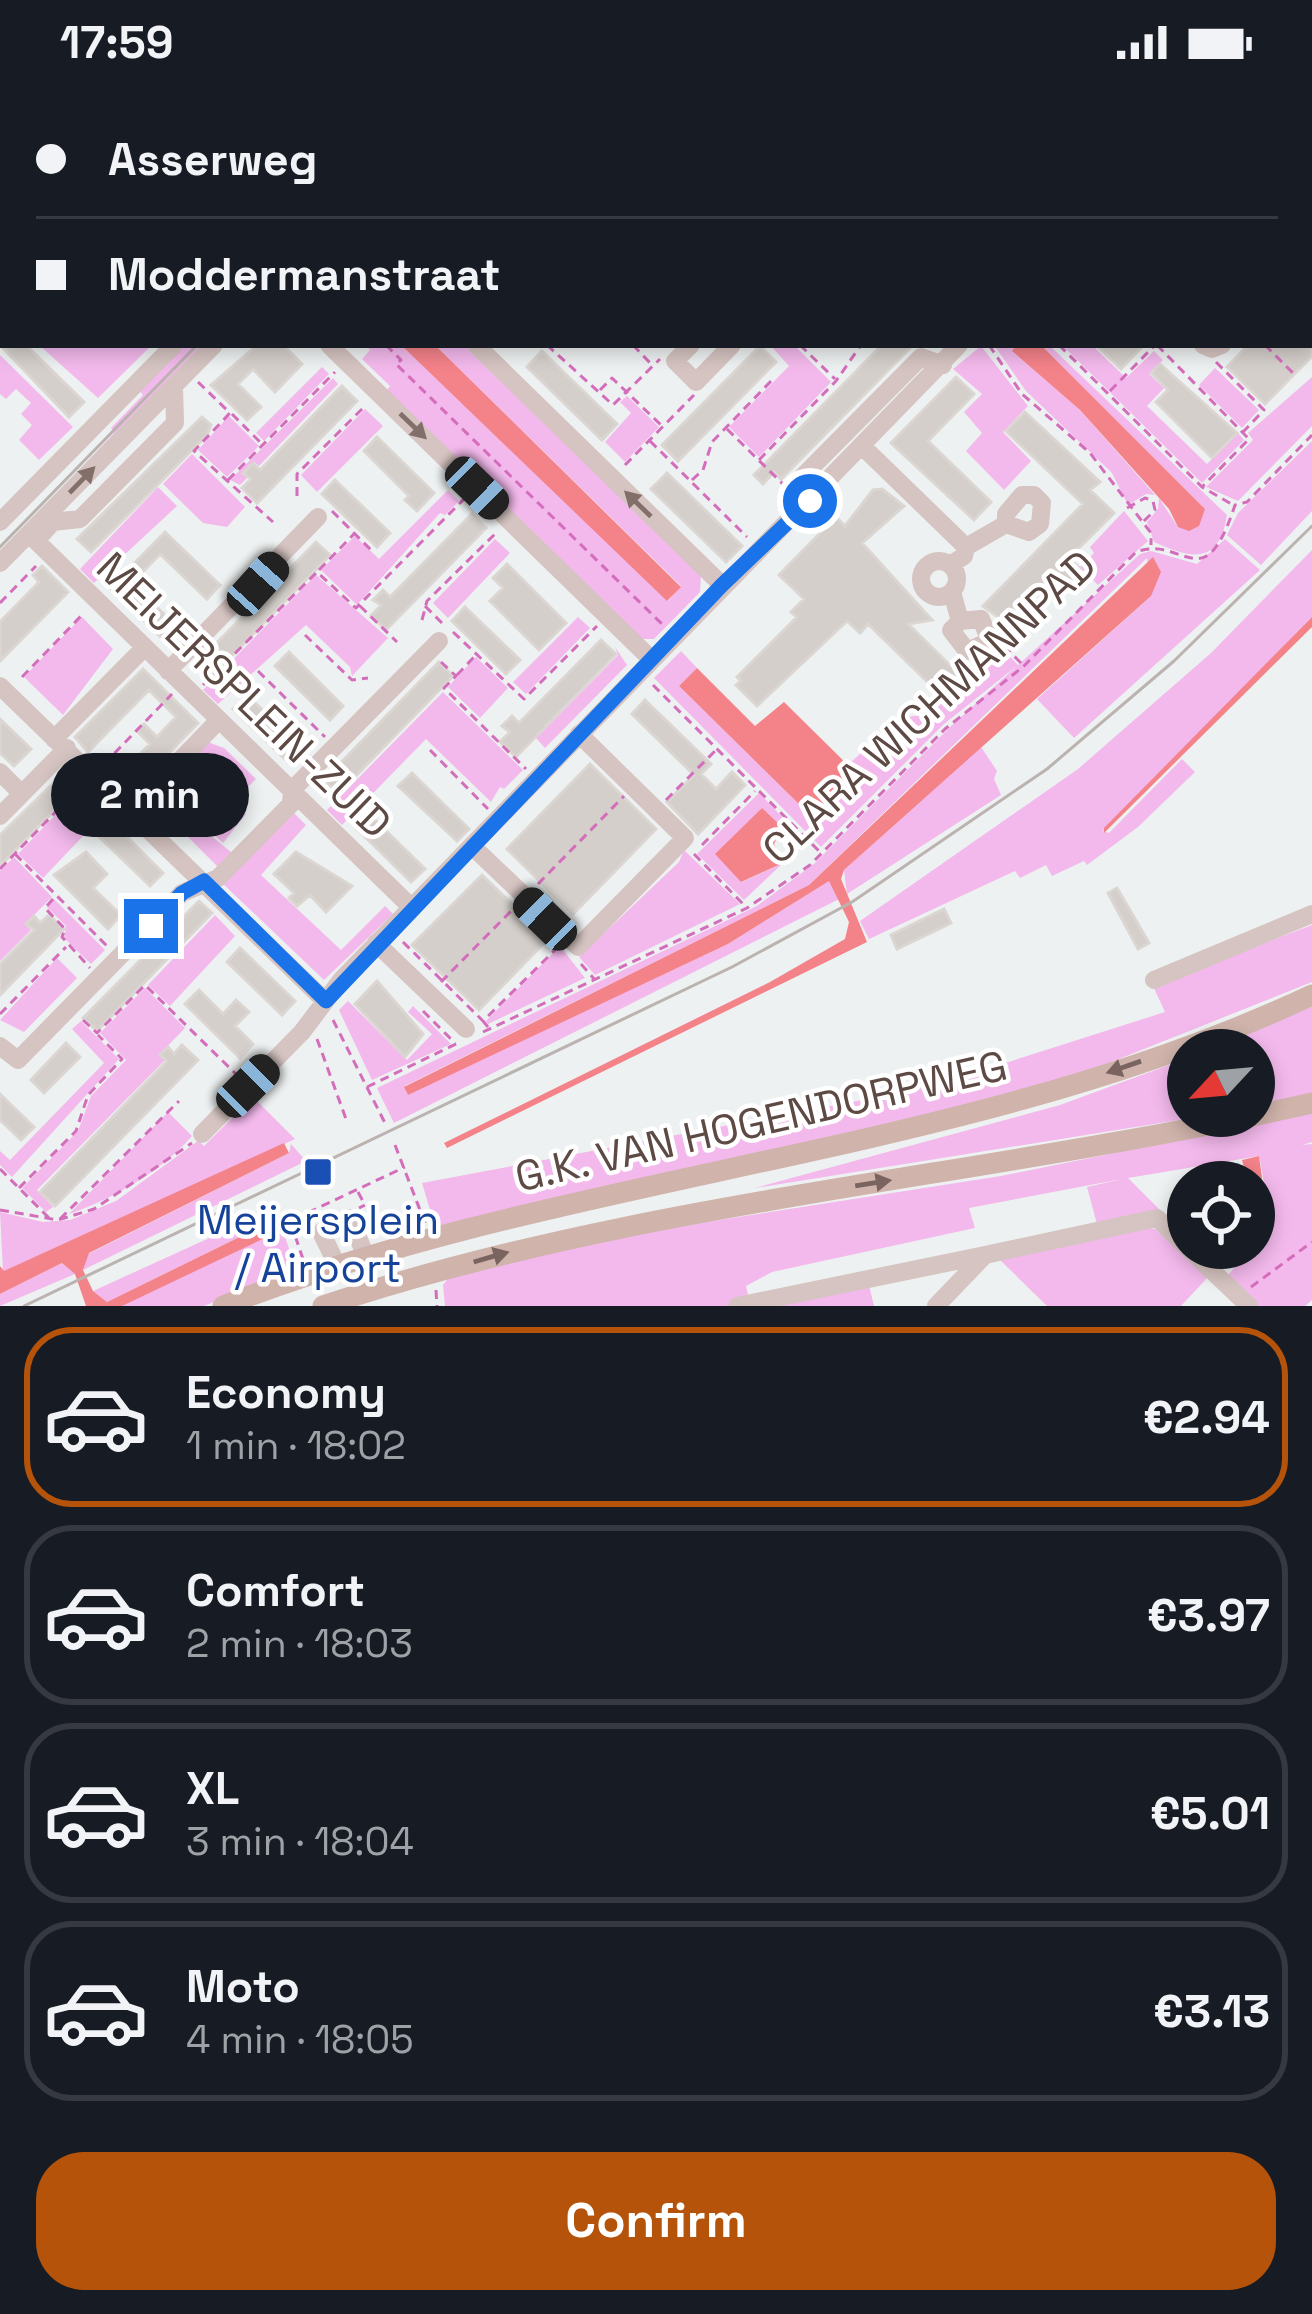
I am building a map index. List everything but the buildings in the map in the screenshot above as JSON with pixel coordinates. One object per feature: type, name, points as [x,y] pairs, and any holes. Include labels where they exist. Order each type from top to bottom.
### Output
[{"type":"main road","name":"G.K. VAN HOGENDORPWEG","points":[[223,1306],[368,1258],[593,1198],[981,1112],[1164,1053],[1312,995]]},
{"type":"main road","name":"G.K. VAN HOGENDORPWEG","points":[[323,1306],[381,1297],[608,1229],[1196,1130],[1312,1103]]},
{"type":"main road","points":[[368,1258],[381,1297]]},
{"type":"main road","points":[[338,1268],[349,1302]]},
{"type":"street","points":[[0,522],[171,348]]},
{"type":"street","points":[[0,563],[37,543],[211,348]]},
{"type":"street","points":[[332,348],[510,520],[646,666]]},
{"type":"street","points":[[479,348],[722,585]]},
{"type":"street","points":[[688,348],[675,361],[696,382],[729,348]]},
{"type":"street","points":[[202,1134],[383,936],[956,348]]},
{"type":"street","points":[[807,503],[803,476],[922,357],[943,364]]},
{"type":"street","points":[[863,447],[966,547]]},
{"type":"street","points":[[181,684],[319,517]]},
{"type":"street","points":[[952,592],[936,597],[921,580],[927,565],[950,565],[964,556],[966,547],[1006,524]]},
{"type":"street","name":"MEIJERSPLEIN-ZUID","points":[[37,543],[411,907]]},
{"type":"street","points":[[950,565],[957,578],[952,592],[960,621],[951,630],[967,651],[979,649],[990,636]]},
{"type":"street","points":[[0,1046],[19,1060],[182,893],[218,878],[291,804],[292,790],[435,646]]},
{"type":"street","points":[[0,816],[144,648]]},
{"type":"street","points":[[0,686],[61,743],[89,778],[132,810],[326,1001]]},
{"type":"street","points":[[132,810],[219,720]]},
{"type":"street","points":[[472,846],[572,943],[694,842],[580,734]]},
{"type":"street","points":[[0,772],[22,794]]},
{"type":"street","points":[[1154,980],[1312,914]]},
{"type":"street","points":[[383,936],[470,1032]]},
{"type":"street","points":[[338,1268],[321,1232],[350,1218],[368,1258]]},
{"type":"street","points":[[737,1306],[791,1300],[1157,1218],[1167,1228]]},
{"type":"street","points":[[936,1306],[985,1255]]},
{"type":"street","points":[[1210,1269],[1244,1301]]},
{"type":"path","points":[[389,348],[400,360],[396,364],[664,626],[680,632]]},
{"type":"path","points":[[550,348],[613,405],[662,359]]},
{"type":"path","points":[[636,348],[652,365]]},
{"type":"path","points":[[803,348],[836,381]]},
{"type":"path","points":[[759,460],[836,381],[859,348]]},
{"type":"path","points":[[991,348],[1022,394],[1090,453],[1127,508],[1151,533],[1150,547]]},
{"type":"path","points":[[1062,348],[1202,487],[1235,505]]},
{"type":"path","points":[[1108,393],[1153,348]]},
{"type":"path","points":[[1159,348],[1250,439],[1202,487]]},
{"type":"path","points":[[1212,348],[1215,362],[1264,410],[1243,432]]},
{"type":"path","points":[[1268,348],[1294,374]]},
{"type":"path","points":[[297,496],[297,474],[400,368]]},
{"type":"path","points":[[227,482],[338,369]]},
{"type":"path","points":[[599,391],[612,378],[663,427]]},
{"type":"path","points":[[691,482],[726,428],[774,378]]},
{"type":"path","points":[[181,380],[230,413],[262,446]]},
{"type":"path","points":[[613,478],[696,394],[696,382]]},
{"type":"path","points":[[230,413],[194,451],[273,522]]},
{"type":"path","points":[[726,428],[807,503]]},
{"type":"path","name":"CLARA WICHMANNPAD","points":[[367,1088],[470,1032],[489,1029],[747,908],[822,854],[945,729],[1024,666],[1136,552],[1150,547],[1187,561],[1200,560],[1221,540],[1235,505],[1247,502],[1312,435]]},
{"type":"path","points":[[650,441],[761,550]]},
{"type":"path","points":[[766,482],[774,475]]},
{"type":"path","points":[[422,620],[425,606],[531,496]]},
{"type":"path","points":[[317,572],[356,608],[465,497]]},
{"type":"path","points":[[1127,508],[1145,498],[1153,501],[1155,510],[1142,524]]},
{"type":"path","points":[[319,517],[333,511],[374,552]]},
{"type":"path","points":[[0,869],[181,684],[317,572],[355,533]]},
{"type":"path","points":[[0,603],[37,543]]},
{"type":"path","points":[[359,605],[397,642]]},
{"type":"path","points":[[425,606],[524,699],[598,625]]},
{"type":"path","points":[[22,677],[83,614]]},
{"type":"path","points":[[305,635],[352,680],[368,677]]},
{"type":"path","points":[[990,636],[1024,666]]},
{"type":"path","points":[[435,646],[455,676]]},
{"type":"path","points":[[478,654],[444,688],[536,779]]},
{"type":"path","points":[[646,666],[717,749],[822,854]]},
{"type":"path","points":[[258,671],[335,747]]},
{"type":"path","points":[[657,810],[717,749]]},
{"type":"path","points":[[430,750],[498,819]]},
{"type":"path","points":[[747,908],[695,856],[694,842],[758,788]]},
{"type":"path","points":[[15,854],[119,958]]},
{"type":"path","points":[[56,896],[45,908],[65,929],[62,938],[67,945],[100,977]]},
{"type":"path","points":[[383,936],[470,1032]]},
{"type":"path","points":[[470,1032],[572,943],[575,958],[595,980]]},
{"type":"path","points":[[0,1014],[67,945]]},
{"type":"path","points":[[97,1033],[145,985],[248,1086]]},
{"type":"path","points":[[326,1001],[386,1125]]},
{"type":"path","points":[[19,1188],[76,1130],[88,1095],[122,1059],[71,1007]]},
{"type":"path","points":[[470,1032],[489,1029]]},
{"type":"path","points":[[316,1038],[346,1119]]},
{"type":"path","points":[[55,1220],[178,1101]]},
{"type":"path","points":[[366,1116],[378,1110]]},
{"type":"path","points":[[0,1210],[55,1220],[117,1197],[202,1134]]},
{"type":"path","points":[[395,1145],[425,1225]]},
{"type":"path","points":[[382,1178],[405,1167]]},
{"type":"path","points":[[0,1169],[55,1220]]},
{"type":"path","points":[[0,1183],[7,1177]]},
{"type":"path","points":[[352,1212],[364,1205],[357,1190]]},
{"type":"path","points":[[1244,1301],[1312,1242]]},
{"type":"path","points":[[435,1305],[436,1287]]},
{"type":"shaded area","points":[[42,348],[149,348],[98,398]]},
{"type":"shaded area","points":[[176,348],[206,348],[56,495],[143,395],[137,388]]},
{"type":"shaded area","points":[[404,348],[668,601],[681,586],[438,348],[467,348],[701,575],[700,592],[654,639],[642,639],[387,390],[390,386],[362,359],[370,350]]},
{"type":"shaded area","points":[[404,348],[438,348],[681,587],[667,601]]},
{"type":"shaded area","points":[[773,348],[797,348],[831,382],[759,457],[729,427],[789,366]]},
{"type":"shaded area","points":[[983,348],[1028,406],[1003,432],[1031,461],[1004,490],[966,451],[982,433],[964,412],[982,394],[953,369]]},
{"type":"shaded area","points":[[996,348],[1015,348],[1013,352],[1080,410],[1155,495],[1146,494],[1128,505],[1112,473],[1026,391]]},
{"type":"shaded area","points":[[1044,348],[1052,348],[1227,515],[1223,532],[1210,551],[1190,554],[1154,542],[1147,522],[1158,509],[1159,498],[1178,527],[1205,509]]},
{"type":"shaded area","points":[[1044,348],[1205,509],[1199,526],[1189,531],[1178,527],[1169,509],[1080,410],[1012,351]]},
{"type":"shaded area","points":[[1065,348],[1095,348],[1126,378],[1154,351],[1163,360],[1149,374],[1164,388],[1147,406],[1207,464],[1238,433],[1244,440],[1202,483]]},
{"type":"shaded area","points":[[0,355],[73,427],[39,460],[19,440],[32,425],[21,414],[31,403],[16,389],[6,399],[0,394]]},
{"type":"shaded area","points":[[322,367],[329,374],[264,441],[256,433]]},
{"type":"shaded area","points":[[1215,368],[1259,410],[1242,428],[1199,385]]},
{"type":"shaded area","points":[[1312,377],[1312,426],[1238,501],[1206,487],[1253,440],[1248,433]]},
{"type":"shaded area","points":[[333,378],[338,384],[259,466],[254,462],[242,472],[247,478],[240,485],[230,480]]},
{"type":"shaded area","points":[[627,396],[659,427],[625,462],[605,442],[631,413],[620,402]]},
{"type":"shaded area","points":[[365,409],[383,426],[317,492],[301,475]]},
{"type":"shaded area","points":[[229,416],[259,446],[227,477],[198,450]]},
{"type":"shaded area","points":[[1312,441],[1312,511],[1261,565],[1227,535],[1238,513]]},
{"type":"shaded area","points":[[192,454],[245,507],[227,527],[203,523],[163,484]]},
{"type":"shaded area","points":[[158,487],[177,506],[94,583],[80,569]]},
{"type":"shaded area","points":[[448,490],[459,501],[445,515],[440,513],[357,605],[321,570],[355,536],[379,559]]},
{"type":"shaded area","points":[[1124,511],[1148,541],[1098,585],[1080,567],[1094,553],[1090,547]]},
{"type":"shaded area","points":[[495,539],[510,553],[448,618],[433,603]]},
{"type":"shaded area","points":[[1225,539],[1260,570],[1074,738],[1037,699],[1151,596],[1147,558],[809,885],[405,1086],[407,1094],[728,944],[830,880],[839,899],[394,1123],[377,1088],[757,906],[814,864],[950,727],[1140,554],[1151,551],[1197,564]]},
{"type":"shaded area","points":[[1312,550],[1312,617],[1103,831],[1109,833],[1182,759],[1195,772],[1138,827],[1087,865],[1084,861],[1052,876],[1046,865],[1020,878],[1015,871],[869,939],[860,921],[1078,769],[1211,653]]},
{"type":"shaded area","points":[[1153,557],[1161,572],[1151,596],[844,870],[841,879],[867,942],[447,1148],[444,1143],[770,982],[845,939],[849,922],[829,881],[728,944],[408,1095],[404,1087],[809,885]]},
{"type":"shaded area","points":[[316,575],[388,638],[352,676],[350,667],[306,625],[218,704],[203,690]]},
{"type":"shaded area","points":[[82,617],[113,649],[63,715],[24,677]]},
{"type":"shaded area","points":[[578,617],[590,628],[526,694],[513,682]]},
{"type":"shaded area","points":[[1312,617],[1312,627],[1104,833],[1104,828]]},
{"type":"shaded area","points":[[615,647],[627,665],[545,748],[536,738],[618,655]]},
{"type":"shaded area","points":[[1001,647],[1018,665],[944,724],[821,847],[654,678],[681,651],[697,668],[679,686],[811,816],[855,772],[848,765],[899,718],[922,715],[938,702],[948,709],[965,693],[959,687]]},
{"type":"shaded area","points":[[476,657],[508,688],[480,718],[448,687]]},
{"type":"shaded area","points":[[697,668],[755,726],[784,702],[856,773],[811,816],[679,686]]},
{"type":"shaded area","points":[[443,692],[523,770],[504,789],[500,787],[491,802],[426,739],[342,825],[327,810]]},
{"type":"shaded area","points":[[205,741],[224,748],[256,779],[233,802],[246,814],[223,843],[209,830],[232,805],[205,831],[236,856],[222,871],[150,799]]},
{"type":"shaded area","points":[[981,747],[997,771],[994,779],[1001,795],[847,894],[844,870]]},
{"type":"shaded area","points":[[82,787],[107,811],[43,878],[18,854]]},
{"type":"shaded area","points":[[759,793],[787,822],[782,827],[761,808],[742,882],[783,863],[744,900],[697,854]]},
{"type":"shaded area","points":[[762,808],[782,827],[774,844],[783,863],[741,882],[715,854]]},
{"type":"shaded area","points":[[291,810],[306,825],[261,875],[341,950],[385,906],[393,914],[324,980],[220,881]]},
{"type":"shaded area","points":[[684,850],[740,904],[595,975],[579,957],[679,862]]},
{"type":"shaded area","points":[[14,857],[52,897],[25,924],[31,930],[0,961],[0,871]]},
{"type":"shaded area","points":[[54,899],[105,950],[91,964],[64,938],[66,926],[47,907]]},
{"type":"shaded area","points":[[215,915],[235,936],[170,1006],[148,985]]},
{"type":"shaded area","points":[[1312,925],[1312,982],[1194,1029],[1167,1029],[1167,1040],[1109,1063],[991,1100],[435,1227],[422,1183],[857,1101],[974,1073],[1165,1012],[1153,986]]},
{"type":"shaded area","points":[[560,946],[585,978],[488,1024],[486,1021]]},
{"type":"shaded area","points":[[57,958],[77,978],[24,1032],[0,1020]]},
{"type":"shaded area","points":[[145,988],[185,1028],[159,1055],[165,1060],[37,1190],[53,1207],[46,1212],[22,1188],[78,1131],[91,1096],[126,1060],[100,1033]]},
{"type":"shaded area","points":[[348,1001],[407,1060],[432,1034],[408,1012],[413,1006],[451,1044],[372,1080],[339,1010]]},
{"type":"shaded area","points":[[1312,1006],[1312,1094],[1275,1102],[1275,1029],[1258,1029]]},
{"type":"shaded area","points":[[81,1021],[119,1059],[12,1177],[0,1165],[0,1151],[10,1160],[104,1063],[72,1029]]},
{"type":"shaded area","points":[[1167,1066],[1167,1122],[755,1188],[1060,1105]]},
{"type":"shaded area","points":[[253,1097],[295,1139],[3,1272],[0,1212],[43,1222],[70,1220],[116,1201],[198,1141],[204,1146]]},
{"type":"shaded area","points":[[168,1112],[192,1136],[136,1182],[69,1214]]},
{"type":"shaded area","points":[[1312,1113],[1312,1142],[1302,1145],[1312,1144],[1312,1300],[1305,1306],[1257,1306],[1227,1276],[1233,1269],[1275,1269],[1275,1161],[1260,1161],[1259,1156],[1167,1161],[1167,1171],[1128,1178],[1167,1219],[1097,1224],[1087,1187],[1122,1179],[969,1208],[975,1228],[772,1272],[746,1286],[750,1303],[869,1285],[874,1306],[445,1306],[443,1285],[450,1276],[617,1236],[1001,1176],[1194,1137],[1275,1137],[1275,1120]]},
{"type":"shaded area","points":[[284,1143],[289,1153],[89,1253],[83,1270],[93,1291],[107,1302],[262,1226],[271,1235],[122,1306],[86,1306],[75,1274],[62,1263],[0,1294],[0,1266],[4,1271]]},
{"type":"shaded area","points":[[291,1144],[306,1161],[83,1270],[88,1254],[289,1153]]},
{"type":"shaded area","points":[[275,1208],[296,1269],[204,1306],[122,1306],[262,1226],[107,1302],[93,1291]]},
{"type":"shaded area","points":[[1146,1227],[1167,1239],[1167,1269],[1201,1269],[1209,1276],[1181,1306],[1047,1306],[998,1258]]},
{"type":"shaded area","points":[[62,1263],[75,1274],[0,1306],[0,1294]]},
{"type":"tram line","points":[[0,547],[194,348]]},
{"type":"tram line","points":[[24,1306],[732,967],[852,902],[1047,769],[1174,661],[1312,526]]},
{"type":"place","name":"Meijersplein / Airport","points":[[318,1172]]},
{"type":"route","points":[[151,926],[182,893],[204,881],[326,1001],[722,585],[810,501]]}]
